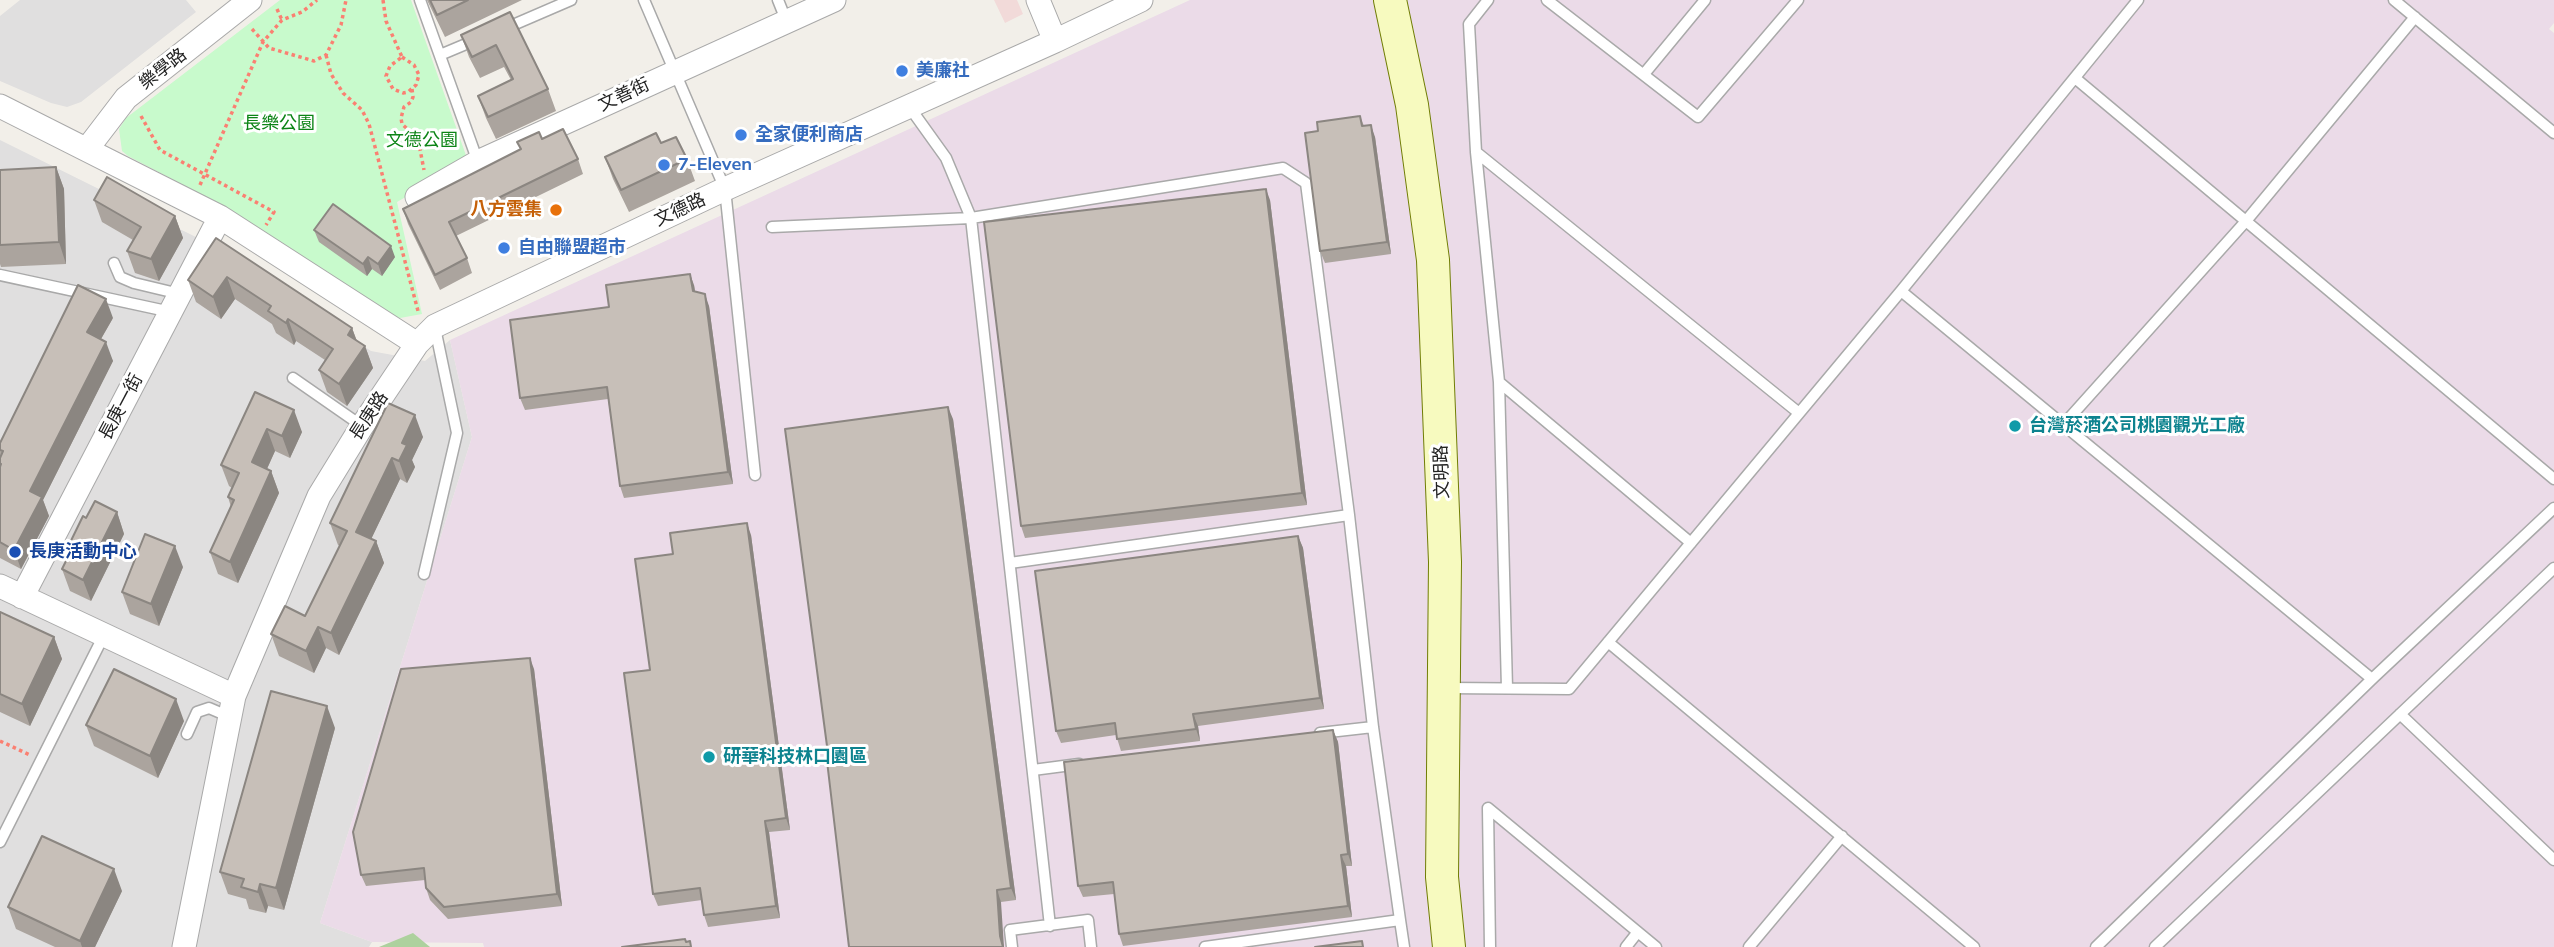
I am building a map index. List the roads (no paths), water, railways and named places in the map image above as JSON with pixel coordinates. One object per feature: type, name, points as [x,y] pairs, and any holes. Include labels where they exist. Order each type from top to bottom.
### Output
[{"type":"street","name":"樂學路","points":[[87,149],[126,98],[250,0]]},
{"type":"street","name":"文善街","points":[[425,192],[478,162],[674,72],[782,10],[834,0]]},
{"type":"street","points":[[1038,0],[1055,41]]},
{"type":"street","name":"文德路","points":[[416,344],[426,318],[725,189],[1141,0]]},
{"type":"street","name":"文明路","points":[[1390,0],[1412,105],[1433,260],[1445,562],[1441,877],[1449,947]]},
{"type":"street","points":[[0,106],[220,217],[416,344]]},
{"type":"street","name":"長庚一街","points":[[22,597],[220,217]]},
{"type":"street","name":"長庚路","points":[[184,947],[232,707],[319,496],[416,344]]},
{"type":"street","points":[[0,586],[104,635],[232,707]]},
{"type":"lane","points":[[420,0],[478,162]]},
{"type":"lane","points":[[499,30],[571,0]]},
{"type":"lane","points":[[644,0],[725,189],[755,475]]},
{"type":"lane","points":[[1488,0],[1469,24],[1476,152],[1499,382],[1507,688]]},
{"type":"lane","points":[[1547,0],[1698,117],[1798,0]]},
{"type":"lane","points":[[1644,74],[1705,0]]},
{"type":"lane","points":[[1444,688],[1569,689],[1901,291],[2138,0]]},
{"type":"lane","points":[[2394,0],[2554,133]]},
{"type":"lane","points":[[2063,425],[2246,221],[2414,17]]},
{"type":"lane","points":[[440,55],[487,35]]},
{"type":"lane","points":[[2075,78],[2554,480]]},
{"type":"lane","points":[[908,105],[946,158],[971,218],[1050,926]]},
{"type":"lane","points":[[1476,152],[1799,413]]},
{"type":"lane","points":[[772,228],[971,218],[1283,168],[1306,183],[1373,727],[1404,947]]},
{"type":"lane","points":[[114,263],[120,277],[176,303]]},
{"type":"lane","points":[[0,275],[176,303]]},
{"type":"lane","points":[[1901,291],[2372,679]]},
{"type":"lane","points":[[424,575],[457,433],[426,318]]},
{"type":"lane","points":[[293,378],[362,426]]},
{"type":"lane","points":[[1499,382],[1691,543]]},
{"type":"lane","points":[[2096,947],[2372,679],[2554,508]]},
{"type":"lane","points":[[1010,563],[1349,515]]},
{"type":"lane","points":[[2155,947],[2554,568]]},
{"type":"lane","points":[[0,842],[104,635]]},
{"type":"lane","points":[[1608,642],[1974,947]]},
{"type":"lane","points":[[187,733],[197,712],[209,708],[232,707]]},
{"type":"lane","points":[[2400,714],[2554,860]]},
{"type":"lane","points":[[1305,735],[1373,727]]},
{"type":"lane","points":[[1033,769],[1088,763]]},
{"type":"lane","points":[[1490,947],[1489,808],[1656,947]]},
{"type":"lane","points":[[1749,947],[1842,836]]},
{"type":"lane","points":[[1012,947],[1010,930],[1088,920],[1091,947]]},
{"type":"lane","points":[[1205,947],[1400,920]]},
{"type":"lane","points":[[1626,947],[1637,933]]},
{"type":"place","name":"美廉社","points":[[902,71]]},
{"type":"place","name":"全家便利商店","points":[[741,135]]},
{"type":"place","name":"7-Eleven","points":[[664,165]]},
{"type":"place","name":"八方雲集","points":[[556,210]]},
{"type":"place","name":"自由聯盟超市","points":[[504,248]]},
{"type":"place","name":"台灣菸酒公司桃園觀光工廠","points":[[2015,426]]},
{"type":"place","name":"長庚活動中心","points":[[15,552]]},
{"type":"place","name":"研華科技林口園區","points":[[709,757]]},
{"type":"park label","name":"長樂公園","points":[[279,124]]},
{"type":"park label","name":"文德公園","points":[[422,141]]}]
